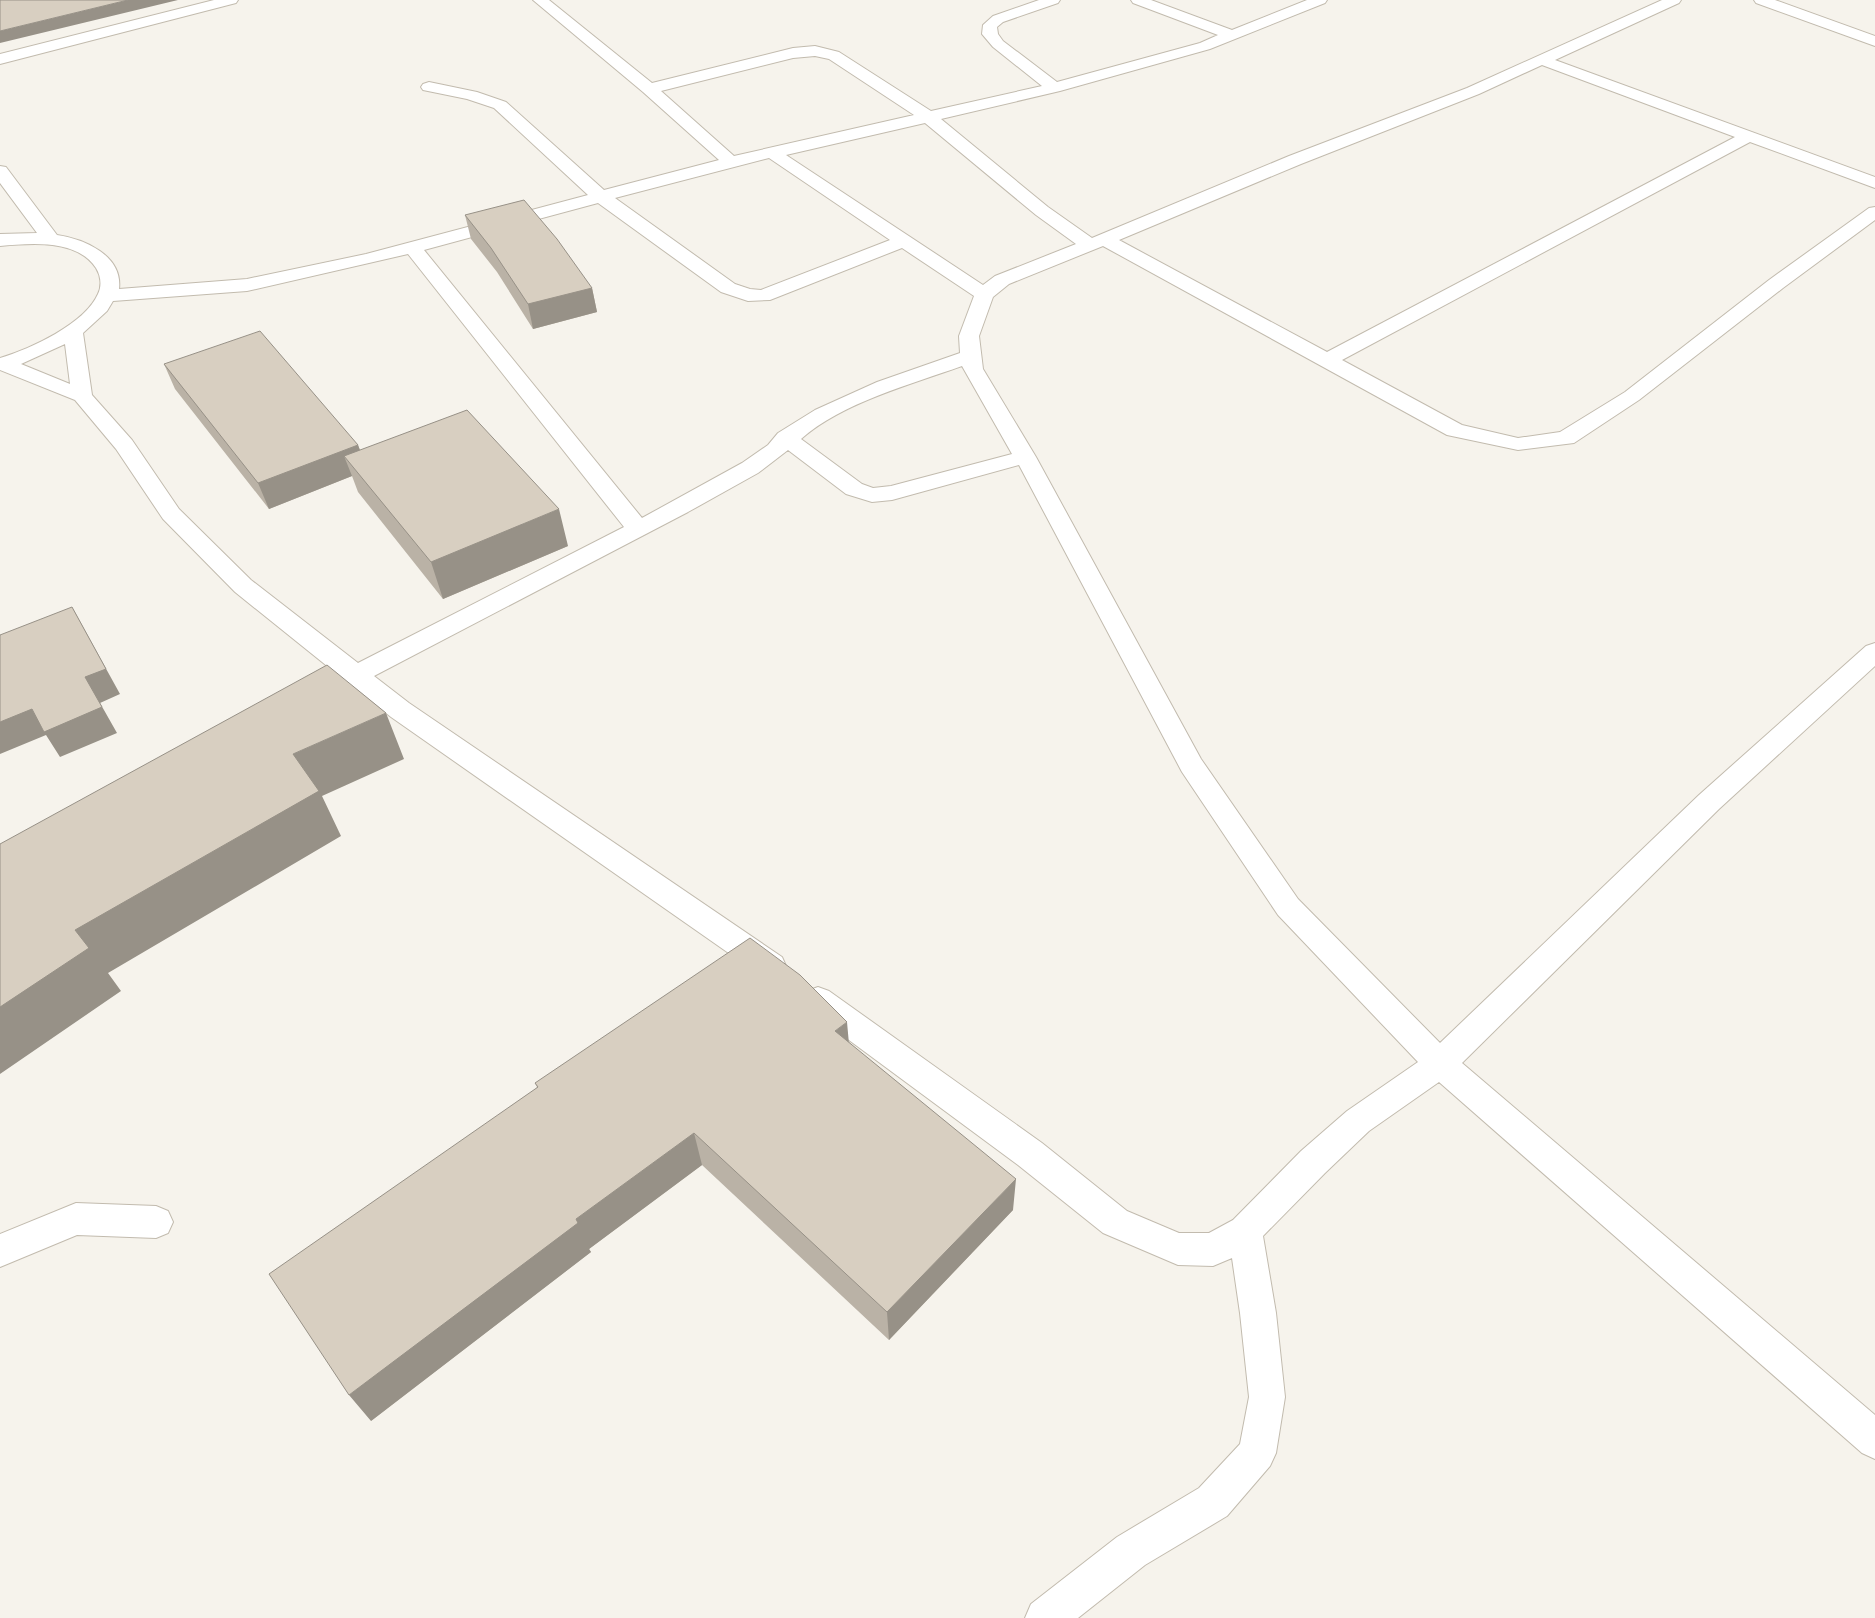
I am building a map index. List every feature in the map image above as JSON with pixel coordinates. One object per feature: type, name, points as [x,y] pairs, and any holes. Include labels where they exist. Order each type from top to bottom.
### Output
[{"type":"street","points":[[0,59],[231,0]]},
{"type":"street","points":[[540,0],[649,89],[731,162]]},
{"type":"street","points":[[1053,0],[998,20],[990,25],[990,34],[998,44],[1054,88]]},
{"type":"street","points":[[1138,0],[1234,36]]},
{"type":"street","points":[[107,296],[247,285],[413,248],[731,162],[1054,88],[1205,46],[1320,0]]},
{"type":"street","points":[[1674,0],[1473,91],[1295,160],[1002,280],[984,294],[969,336],[970,356],[973,368],[1025,457],[1191,765],[1288,907],[1440,1064],[1875,1440]]},
{"type":"street","points":[[1761,0],[1875,40]]},
{"type":"street","points":[[649,89],[793,53],[815,51],[834,55],[927,116],[1042,211],[1097,242],[1327,360],[1455,430],[1518,444],[1566,438],[1632,396],[1776,284],[1875,212]]},
{"type":"street","points":[[1542,60],[1875,183]]},
{"type":"street","points":[[429,87],[471,95],[500,105],[600,196],[728,288],[748,295],[763,296],[785,289],[904,241]]},
{"type":"street","points":[[1327,360],[1749,136]]},
{"type":"street","points":[[772,153],[984,294]]},
{"type":"street","points":[[1,175],[51,240]]},
{"type":"street","points":[[0,240],[15,238],[51,240],[81,247],[102,259],[111,276],[107,296],[93,314],[73,330],[42,348],[1,364]]},
{"type":"street","points":[[413,248],[638,529]]},
{"type":"street","points":[[73,330],[82,396]]},
{"type":"street","points":[[321,694],[638,529],[756,464],[803,426],[863,396],[970,356]]},
{"type":"street","points":[[1,364],[82,396],[124,445],[171,514],[243,586],[400,710],[792,982],[1030,1154],[1115,1222],[1178,1248],[1213,1250],[1245,1231],[1313,1162],[1358,1120],[1440,1064],[1709,802],[1875,652]]},
{"type":"street","points":[[786,438],[854,489],[872,494],[892,493],[1025,457]]},
{"type":"street","points":[[0,1252],[76,1219],[156,1222]]},
{"type":"street","points":[[1046,1618],[1131,1551],[1213,1502],[1257,1453],[1267,1397],[1258,1313],[1245,1231]]},
{"type":"building","points":[[0,0],[128,0],[0,31]]},
{"type":"building","points":[[524,200],[557,239],[592,288],[528,304],[491,248],[465,215]]},
{"type":"building","points":[[260,331],[358,445],[258,483],[164,364]]},
{"type":"building","points":[[467,410],[559,509],[431,562],[344,456]]},
{"type":"building","points":[[72,607],[106,669],[85,677],[102,707],[44,732],[32,709],[0,722],[0,635]]},
{"type":"building","points":[[327,665],[386,713],[293,754],[319,791],[75,930],[89,948],[0,1007],[0,844]]},
{"type":"building","points":[[750,938],[800,975],[847,1022],[835,1031],[1016,1179],[887,1312],[694,1133],[576,1219],[578,1223],[349,1395],[269,1274],[538,1087],[535,1083]]}]
